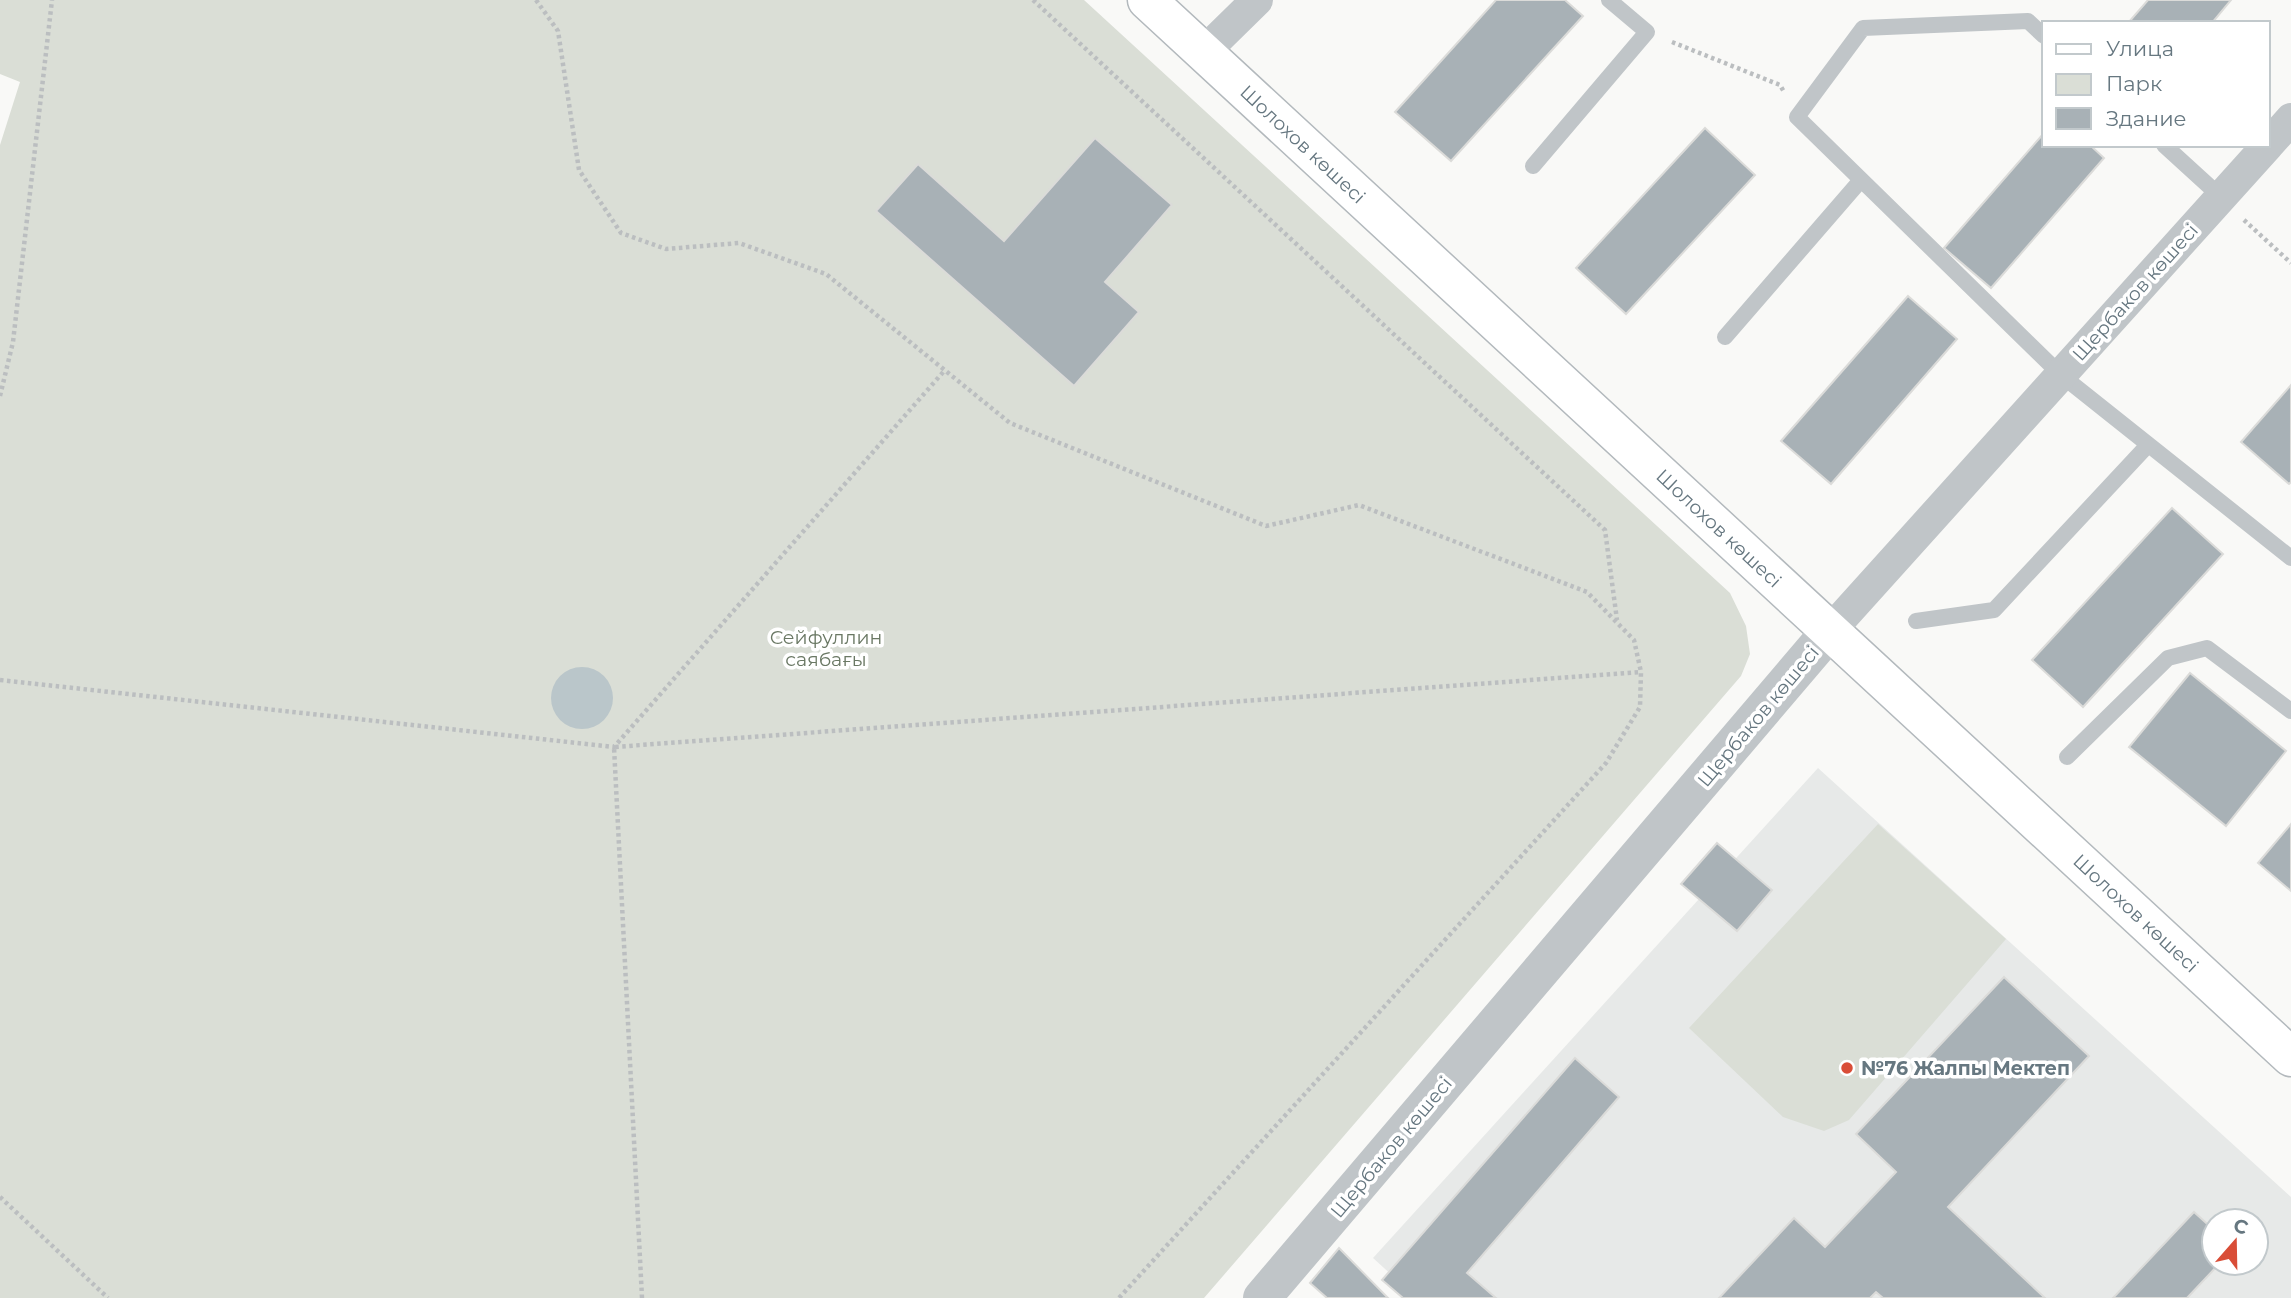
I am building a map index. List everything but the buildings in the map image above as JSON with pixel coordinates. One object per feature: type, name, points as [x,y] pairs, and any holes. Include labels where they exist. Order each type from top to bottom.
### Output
[{"type":"main road","name":"Шолохов көшесі","points":[[1147,0],[2291,1057]]},
{"type":"street","points":[[1204,52],[1257,0]]},
{"type":"street","name":"Щербаков көшесі","points":[[2270,143],[2291,119]]},
{"type":"street","name":"Щербаков көшесі","points":[[1262,1298],[1830,631],[2266,147]]},
{"type":"lane","points":[[1533,166],[1647,32],[1609,0]]},
{"type":"lane","points":[[2042,34],[2028,21],[1863,28],[1797,117],[2061,375],[2291,558]]},
{"type":"lane","points":[[2166,147],[2221,197]]},
{"type":"lane","points":[[1725,337],[1861,180]]},
{"type":"lane","points":[[1916,621],[1994,610],[2148,445]]},
{"type":"lane","points":[[2067,757],[2168,658],[2207,648],[2291,711]]},
{"type":"path","points":[[0,396],[13,342],[52,0]]},
{"type":"path","points":[[536,0],[558,31],[579,170],[621,233],[666,249],[739,243],[826,274],[1010,423],[1266,526],[1359,505],[1587,592],[1634,640],[1642,672],[1640,707],[1605,763],[1119,1298]]},
{"type":"path","points":[[1033,0],[1605,530],[1617,622]]},
{"type":"path","points":[[1647,32],[1780,85],[1797,117]]},
{"type":"path","points":[[2221,197],[2291,263]]},
{"type":"path","points":[[642,1298],[614,747],[945,370]]},
{"type":"path","points":[[0,680],[614,747],[1642,672]]},
{"type":"path","points":[[0,1197],[108,1298]]},
{"type":"shaded area","points":[[582,667],[594,669],[604,676],[611,686],[611,710],[604,720],[594,727],[582,729],[570,727],[560,720],[553,710],[551,698],[553,686],[560,676],[570,669]]},
{"type":"shaded area","name":"№76 Жалпы Мектеп","points":[[1818,768],[2291,1197],[2291,1298],[1417,1298],[1373,1258]]},
{"type":"green space","name":"Сейфуллин саябағы","points":[[0,0],[1084,0],[1730,593],[1746,626],[1750,654],[1741,676],[1204,1298],[0,1298],[0,145],[20,82],[0,74]]},
{"type":"green space","points":[[1878,824],[2006,939],[1849,1120],[1824,1131],[1783,1117],[1689,1028]]},
{"type":"place","name":"№76 Жалпы Мектеп","points":[[1847,1068]]}]
